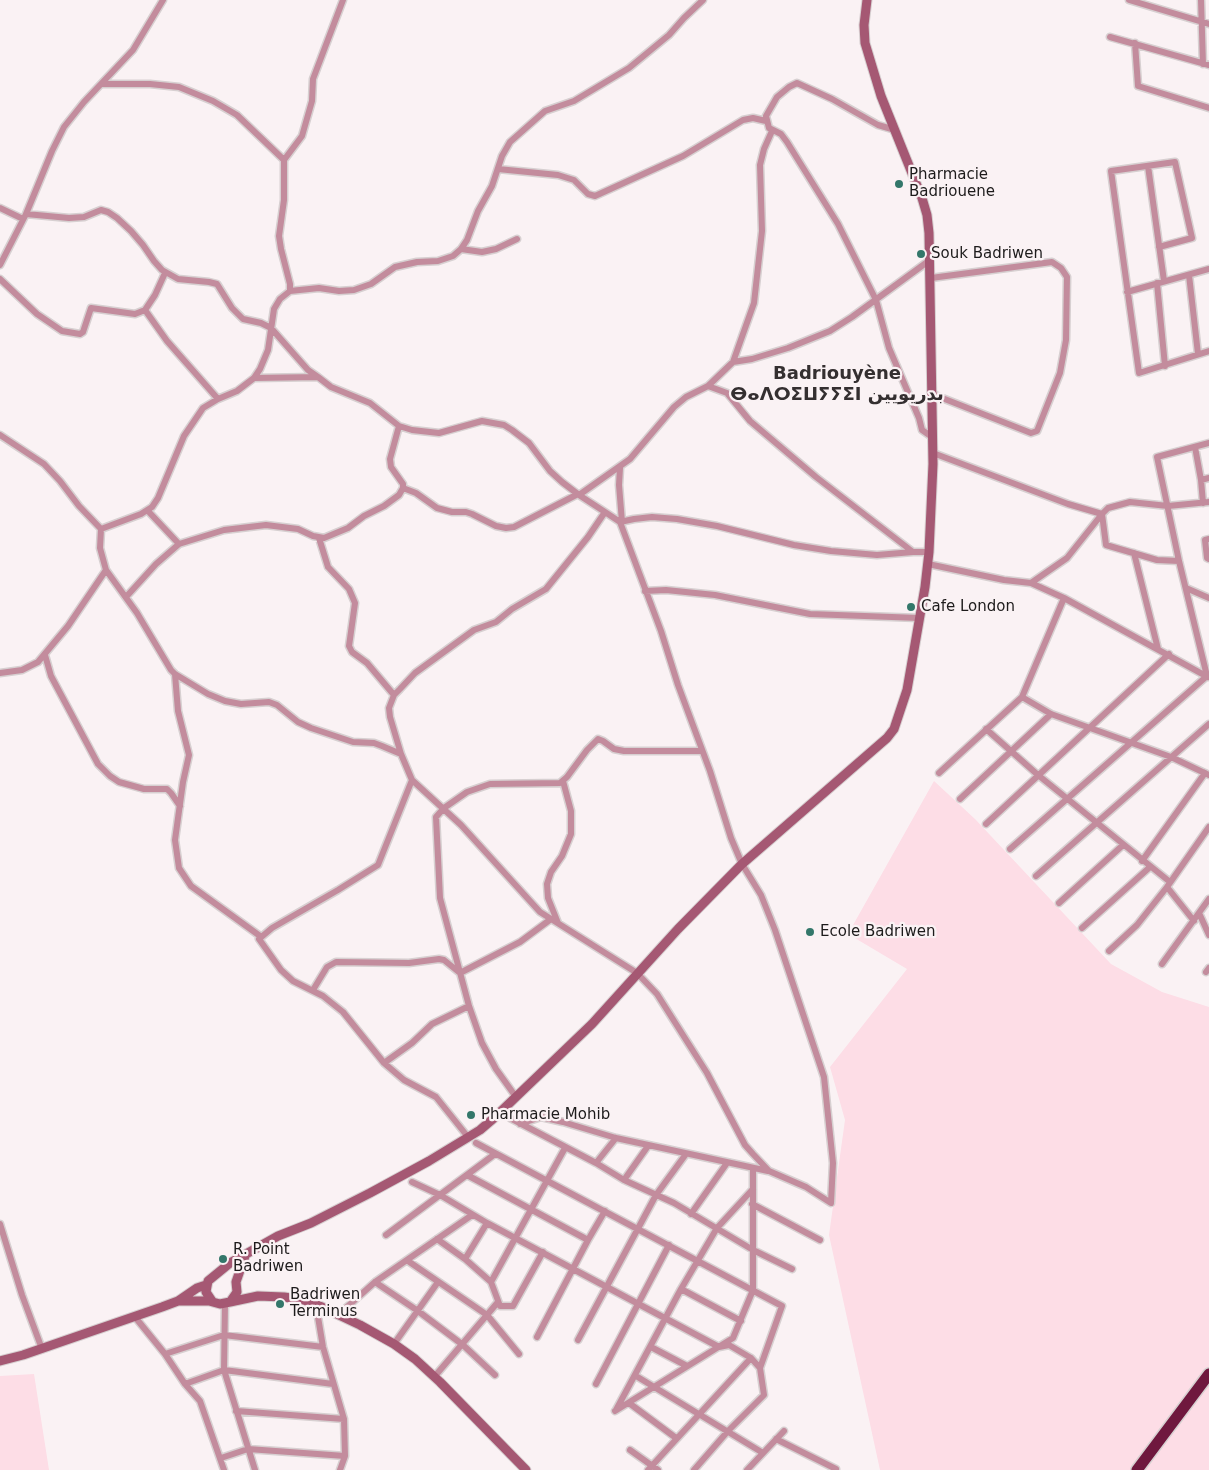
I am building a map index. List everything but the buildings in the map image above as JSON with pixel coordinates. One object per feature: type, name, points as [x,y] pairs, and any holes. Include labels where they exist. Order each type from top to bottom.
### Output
[{"type":"highway","points":[[1137,1470],[1209,1374]]},
{"type":"street","points":[[0,265],[64,127],[84,102],[133,50],[164,0]]},
{"type":"street","points":[[290,291],[279,236],[284,200],[284,160],[302,136],[312,101],[312,79],[343,0]]},
{"type":"street","points":[[101,529],[148,511],[158,498],[176,452],[203,408],[237,391],[254,378],[268,350],[272,316],[280,299],[290,291],[318,288],[339,291],[354,290],[371,284],[395,267],[417,262],[446,259],[452,256],[461,249],[467,240],[478,211],[492,186],[505,150],[510,142],[545,111],[574,101],[629,68],[670,35],[703,0]]},
{"type":"street","points":[[212,1302],[207,1296],[206,1285],[210,1277],[230,1263],[278,1236],[311,1223],[370,1193],[468,1137],[494,1118],[592,1024],[637,973],[742,864],[887,738],[894,729],[907,690],[929,552],[933,454],[931,278],[927,214],[879,88],[865,43],[864,25],[867,0]]},
{"type":"street","points":[[1131,0],[1205,23]]},
{"type":"street","points":[[1110,37],[1206,64],[1205,23],[1201,0]]},
{"type":"street","points":[[1135,43],[1138,86],[1209,108]]},
{"type":"street","points":[[895,130],[878,125],[832,99],[797,83],[777,97],[766,116],[769,128],[781,134],[838,224],[876,300],[889,348],[919,418],[922,430],[932,437]]},
{"type":"street","points":[[102,84],[150,84],[179,87],[213,101],[237,114],[284,160]]},
{"type":"street","points":[[498,169],[558,174],[574,180],[588,194],[595,196],[683,156],[743,120],[752,118],[766,121]]},
{"type":"street","points":[[403,488],[416,493],[437,508],[452,512],[466,512],[496,526],[514,527],[579,495],[620,468],[641,447],[674,406],[686,397],[708,386],[732,362],[750,318],[757,288],[762,231],[760,166],[764,148],[772,131]]},
{"type":"street","points":[[1160,247],[1192,238],[1175,162],[1111,170],[1139,373],[1209,351]]},
{"type":"street","points":[[1148,166],[1160,247],[1165,366]]},
{"type":"street","points":[[0,208],[24,216],[69,218],[84,217],[101,210],[108,212],[131,231],[165,272],[178,279],[213,282],[219,286],[232,308],[243,319],[261,323],[271,328],[308,370],[330,387],[370,403],[399,426],[412,430],[439,433],[482,421],[504,425],[529,442],[550,471],[579,495],[621,522],[652,517],[677,518],[794,545],[831,551],[877,555],[929,552]]},
{"type":"street","points":[[461,249],[482,252],[496,249],[517,239]]},
{"type":"street","points":[[732,362],[752,359],[809,340],[838,326],[930,260]]},
{"type":"street","points":[[931,278],[1052,262],[1061,268],[1068,277],[1066,340],[1060,374],[1037,431],[1031,433],[932,394]]},
{"type":"street","points":[[1127,292],[1209,269]]},
{"type":"street","points":[[0,279],[37,314],[62,331],[80,334],[83,332],[92,308],[135,314],[145,310],[155,295],[165,272]]},
{"type":"street","points":[[1188,275],[1198,354]]},
{"type":"street","points":[[145,310],[167,341],[218,399]]},
{"type":"street","points":[[254,378],[318,377]]},
{"type":"street","points":[[708,386],[727,393],[750,421],[816,477],[913,552]]},
{"type":"street","points":[[126,597],[156,564],[179,544],[224,530],[266,526],[298,529],[319,538],[324,538],[348,528],[364,516],[393,500],[403,488],[403,484],[391,467],[390,459],[399,426]]},
{"type":"street","points":[[0,436],[44,464],[101,529],[100,548],[106,570],[126,597],[171,670],[176,674],[225,702],[241,704],[269,702],[277,705],[298,722],[312,728],[347,741],[382,746],[401,754]]},
{"type":"street","points":[[1208,677],[1179,560],[1157,457],[1209,444]]},
{"type":"street","points":[[1031,583],[1067,558],[1108,508],[1130,502],[1168,506],[1206,503],[1195,447]]},
{"type":"street","points":[[933,454],[1068,504],[1102,514]]},
{"type":"street","points":[[520,1124],[541,1117],[648,1146],[769,1171],[806,1187],[831,1203],[833,1163],[824,1077],[775,930],[760,895],[742,864],[731,838],[678,686],[661,631],[621,522],[620,468]]},
{"type":"street","points":[[1200,480],[1209,478]]},
{"type":"street","points":[[148,511],[179,544]]},
{"type":"street","points":[[605,512],[583,544],[541,594],[512,609],[496,622],[474,630],[415,673],[394,695],[390,708],[390,717],[401,754],[412,780],[444,808],[494,860],[527,900],[540,912],[637,973],[656,994],[708,1073],[745,1144],[769,1171]]},
{"type":"street","points":[[1102,514],[1106,545],[1158,560],[1179,560]]},
{"type":"street","points":[[319,538],[328,567],[349,589],[355,602],[349,646],[352,652],[367,663],[394,695]]},
{"type":"street","points":[[1209,540],[1205,540],[1207,558],[1209,559]]},
{"type":"street","points":[[1134,553],[1158,649]]},
{"type":"street","points":[[928,564],[1004,580],[1031,583],[1064,598],[1208,677]]},
{"type":"street","points":[[0,673],[30,668],[45,655],[68,626],[106,570]]},
{"type":"street","points":[[1186,588],[1209,598]]},
{"type":"street","points":[[645,591],[666,590],[715,595],[810,614],[919,618]]},
{"type":"street","points":[[939,773],[1022,697],[1064,598]]},
{"type":"street","points":[[986,824],[1169,654]]},
{"type":"street","points":[[45,655],[51,676],[98,764],[119,782],[144,789],[166,789],[180,806]]},
{"type":"street","points":[[176,674],[178,711],[189,755],[183,782],[175,840],[177,859],[184,878],[191,886],[260,936]]},
{"type":"street","points":[[1010,849],[1129,743],[1208,677]]},
{"type":"street","points":[[1022,697],[1051,714],[1171,757],[1207,774],[1142,861]]},
{"type":"street","points":[[960,799],[1051,714]]},
{"type":"street","points":[[1036,876],[1209,724]]},
{"type":"street","points":[[986,729],[1038,775],[1150,867],[1168,885],[1194,921]]},
{"type":"street","points":[[516,1097],[496,1069],[482,1042],[469,1006],[440,898],[436,822],[438,813],[467,792],[490,784],[556,783],[563,781],[593,742],[598,739],[614,749],[624,751],[701,751]]},
{"type":"street","points":[[260,936],[378,864],[412,780]]},
{"type":"street","points":[[554,921],[548,898],[547,884],[562,856],[570,834],[572,812],[563,781]]},
{"type":"street","points":[[1109,951],[1137,925],[1209,827]]},
{"type":"street","points":[[1060,903],[1123,845]]},
{"type":"street","points":[[1082,928],[1150,867]]},
{"type":"street","points":[[1162,964],[1209,899]]},
{"type":"street","points":[[1199,914],[1209,935]]},
{"type":"street","points":[[460,973],[520,942],[554,921]]},
{"type":"street","points":[[260,936],[259,940],[281,970],[299,985],[313,990],[343,1012],[384,1063],[404,1080],[436,1097],[468,1137]]},
{"type":"street","points":[[313,990],[327,967],[336,962],[409,963],[439,959],[444,960],[460,973]]},
{"type":"street","points":[[384,1063],[432,1024],[469,1006]]},
{"type":"street","points":[[510,1118],[792,1270]]},
{"type":"street","points":[[596,1163],[616,1138]]},
{"type":"street","points":[[476,1143],[782,1306],[760,1368],[764,1396],[728,1431],[694,1470]]},
{"type":"street","points":[[624,1180],[648,1146]]},
{"type":"street","points":[[491,1282],[565,1148]]},
{"type":"street","points":[[386,1235],[495,1154]]},
{"type":"street","points":[[578,1340],[656,1195],[686,1154]]},
{"type":"street","points":[[691,1214],[726,1163]]},
{"type":"street","points":[[753,1168],[753,1189],[752,1204],[753,1290],[733,1338],[615,1411],[636,1376],[681,1289],[717,1228],[753,1189]]},
{"type":"street","points":[[467,1175],[588,1240]]},
{"type":"street","points":[[412,1182],[440,1195],[472,1215],[719,1347],[729,1346],[751,1358],[760,1368]]},
{"type":"street","points":[[752,1204],[820,1240]]},
{"type":"street","points":[[537,1337],[605,1211]]},
{"type":"street","points":[[338,1315],[375,1282],[472,1215]]},
{"type":"street","points":[[465,1259],[487,1223]]},
{"type":"street","points":[[0,1224],[22,1295],[42,1349]]},
{"type":"street","points":[[437,1239],[465,1259],[491,1282],[500,1306],[513,1306],[543,1252]]},
{"type":"street","points":[[596,1384],[669,1245]]},
{"type":"street","points":[[245,1256],[236,1296],[228,1303],[224,1335],[224,1370],[255,1470]]},
{"type":"street","points":[[408,1260],[487,1315],[519,1354]]},
{"type":"street","points":[[218,1273],[228,1274],[237,1285],[258,1296]]},
{"type":"street","points":[[375,1282],[418,1310],[463,1345],[495,1375]]},
{"type":"street","points":[[394,1344],[438,1282]]},
{"type":"street","points":[[0,1361],[42,1349],[135,1317],[178,1301],[197,1288],[206,1285]]},
{"type":"street","points":[[681,1289],[741,1321]]},
{"type":"street","points":[[178,1301],[212,1302],[216,1304],[258,1296],[284,1297],[316,1304],[394,1344],[415,1359],[435,1376],[526,1470]]},
{"type":"street","points":[[435,1376],[498,1302]]},
{"type":"street","points":[[316,1304],[323,1347],[344,1419],[345,1456],[340,1470]]},
{"type":"street","points":[[135,1317],[200,1401],[224,1470]]},
{"type":"street","points":[[165,1354],[224,1335],[323,1347]]},
{"type":"street","points":[[651,1347],[688,1366]]},
{"type":"street","points":[[650,1468],[751,1358]]},
{"type":"street","points":[[185,1384],[224,1370],[333,1384]]},
{"type":"street","points":[[636,1376],[763,1453]]},
{"type":"street","points":[[628,1403],[676,1438]]},
{"type":"street","points":[[236,1411],[344,1419]]},
{"type":"street","points":[[747,1470],[784,1430]]},
{"type":"street","points":[[776,1439],[836,1470]]},
{"type":"street","points":[[221,1458],[248,1449],[345,1456]]},
{"type":"street","points":[[630,1450],[650,1468],[658,1470]]},
{"type":"shaded area","points":[[934,781],[975,819],[1111,964],[1162,992],[1209,1007],[1209,1470],[880,1470],[829,1235],[845,1120],[830,1067],[907,969],[848,934]]},
{"type":"shaded area","points":[[34,1374],[49,1470],[0,1470],[0,1376]]},
{"type":"place","name":"Pharmacie Badriouene","points":[[899,184]]},
{"type":"place","name":"Souk Badriwen","points":[[921,254]]},
{"type":"place","name":"Cafe London","points":[[911,607]]},
{"type":"place","name":"Ecole Badriwen","points":[[810,932]]},
{"type":"place","name":"Pharmacie Mohib","points":[[471,1115]]},
{"type":"place","name":"R. Point Badriwen","points":[[223,1259]]},
{"type":"place","name":"Badriwen Terminus","points":[[280,1304]]},
{"type":"district","name":"Badriouyène ⴱⴰⴷⵔⵉⵡⵢⵢⵉⵏ بدريويين","points":[[837,384]]}]
